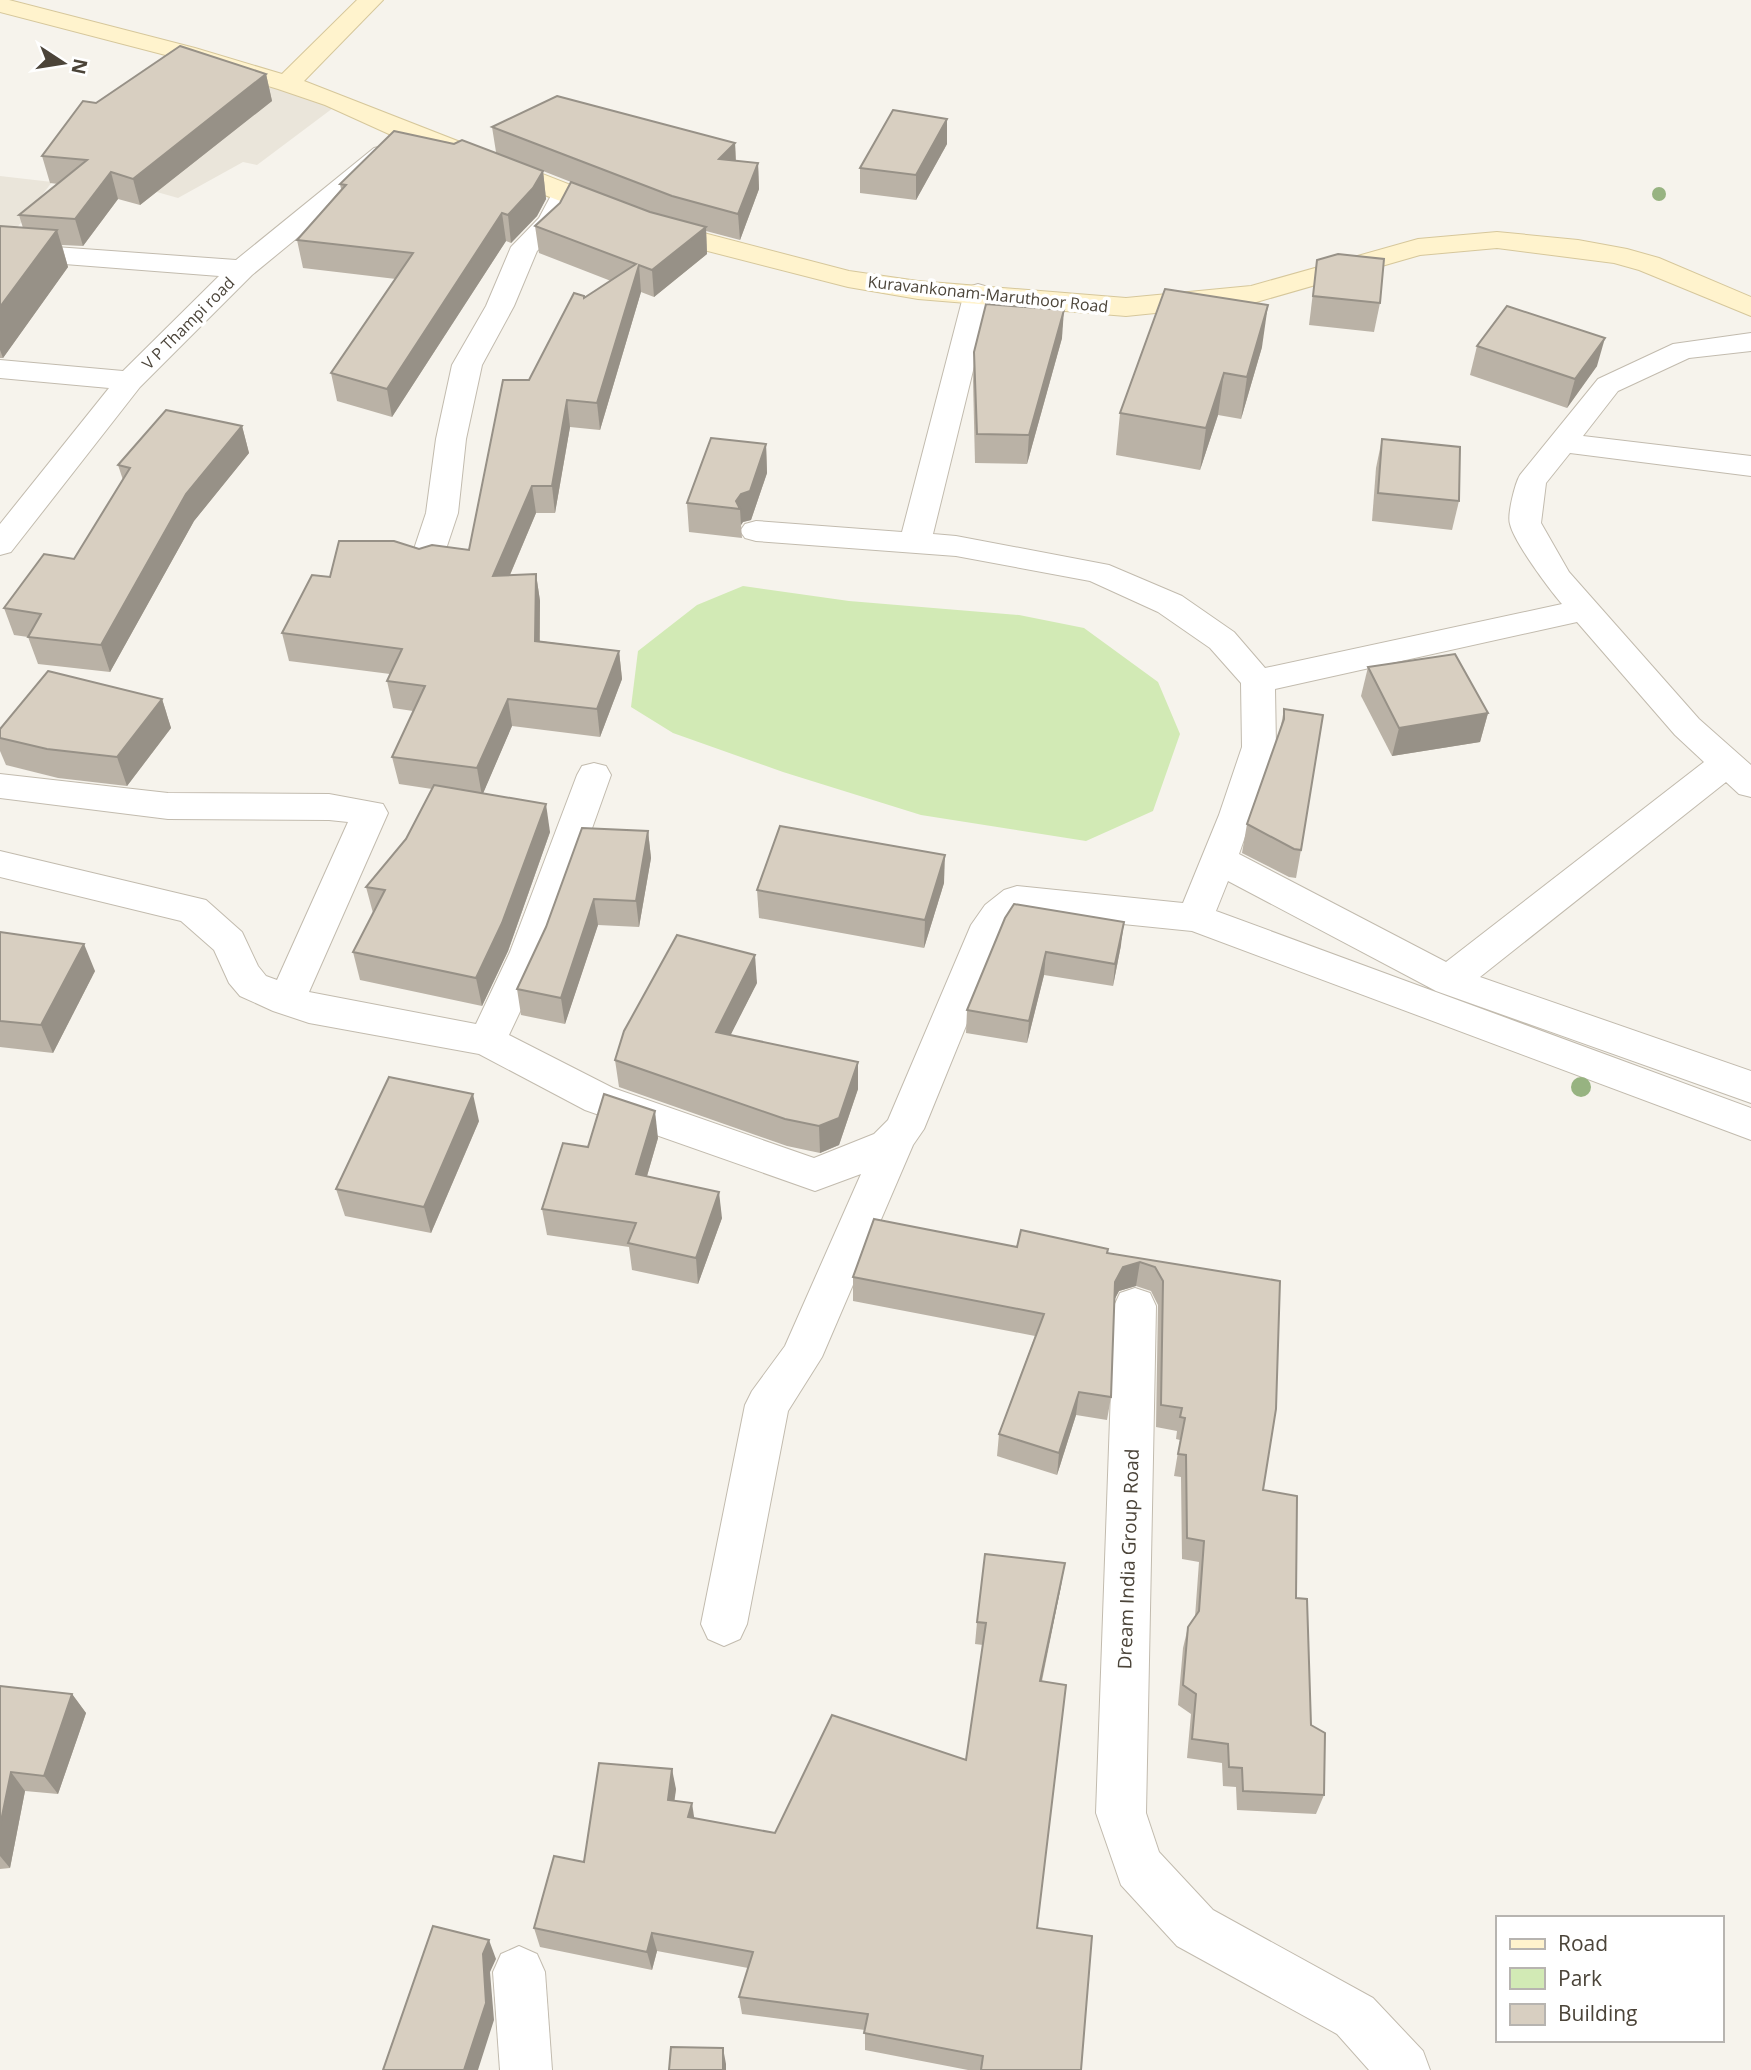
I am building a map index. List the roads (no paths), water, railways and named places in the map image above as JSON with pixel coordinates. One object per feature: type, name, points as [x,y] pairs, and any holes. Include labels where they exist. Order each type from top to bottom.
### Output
[{"type":"main road","points":[[287,84],[371,0]]},
{"type":"main road","name":"Kuravankonam-Maruthoor Road","points":[[0,5],[186,53],[287,84],[334,100],[409,133],[663,231],[848,279],[918,290],[1126,307],[1253,295],[1418,247],[1497,240],[1578,248],[1617,255],[1649,264],[1751,307]]},
{"type":"street","name":"V P Thampi road","points":[[0,545],[130,381],[242,269],[409,133]]},
{"type":"street","points":[[425,564],[442,513],[451,439],[467,365],[500,306],[525,247],[551,222],[566,192]]},
{"type":"street","points":[[0,251],[242,269]]},
{"type":"street","points":[[915,543],[978,293]]},
{"type":"street","points":[[1449,981],[1739,774],[1687,727],[1584,610],[1557,578],[1525,523],[1531,482],[1608,385],[1683,350],[1751,342]]},
{"type":"street","points":[[0,369],[130,381]]},
{"type":"street","points":[[1561,443],[1751,466]]},
{"type":"street","points":[[756,531],[956,546],[1098,572],[1170,604],[1222,640],[1258,681],[1259,747],[1219,860],[1195,918]]},
{"type":"street","points":[[1258,681],[1584,610]]},
{"type":"street","points":[[486,1041],[529,952],[594,775]]},
{"type":"street","points":[[0,786],[169,806],[329,807],[370,813],[286,1001]]},
{"type":"street","points":[[1219,860],[1449,981],[1751,1087]]},
{"type":"street","points":[[0,864],[193,910],[229,942],[242,973],[253,986],[286,1001],[309,1008],[486,1041],[599,1099],[815,1175],[878,1150],[897,1139]]},
{"type":"street","points":[[724,1624],[767,1405],[800,1357],[897,1139],[904,1129],[985,935],[998,915],[1017,900],[1195,918],[1751,1124]]},
{"type":"street","name":"Dream India Group Road","points":[[1135,1306],[1121,1813],[1139,1867],[1195,1928],[1355,2017],[1404,2070]]},
{"type":"street","points":[[519,1972],[526,2070]]}]
